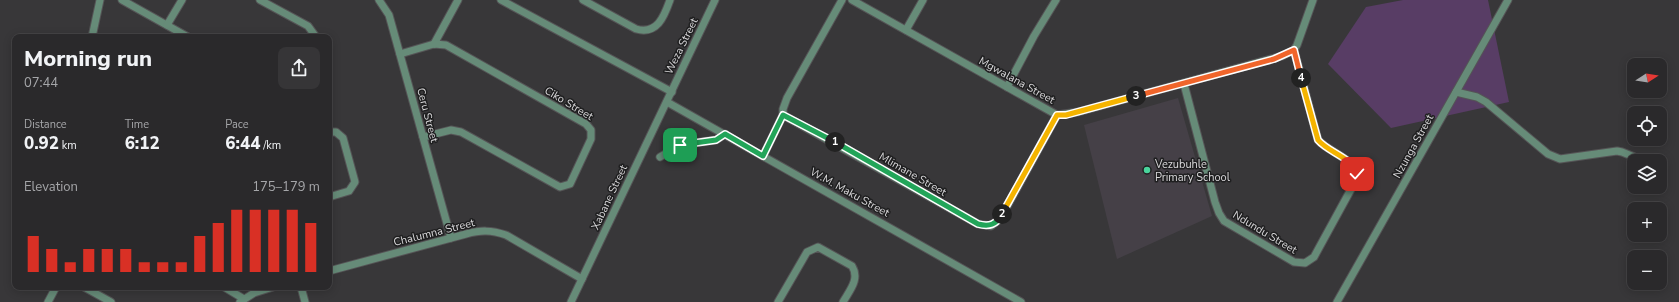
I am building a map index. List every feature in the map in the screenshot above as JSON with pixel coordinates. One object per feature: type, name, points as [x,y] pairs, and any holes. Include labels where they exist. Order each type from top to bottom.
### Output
[{"type":"street","points":[[93,34],[100,0]]},
{"type":"street","points":[[122,0],[183,34]]},
{"type":"street","points":[[167,25],[182,0]]},
{"type":"street","points":[[260,0],[308,26],[314,34]]},
{"type":"street","name":"Ceru Street","points":[[378,0],[389,15],[451,238]]},
{"type":"street","points":[[400,54],[434,44],[458,0]]},
{"type":"street","points":[[500,0],[672,92]]},
{"type":"street","points":[[583,0],[636,29],[645,31],[653,30],[659,24],[670,0]]},
{"type":"street","name":"Weza Street","points":[[667,102],[715,0]]},
{"type":"street","points":[[763,156],[783,115],[783,109],[787,98],[842,0]]},
{"type":"street","name":"Mgwalana Street","points":[[852,0],[1057,115],[1078,112],[1184,84],[1274,59],[1294,50]]},
{"type":"street","points":[[906,30],[923,0]]},
{"type":"street","points":[[1007,87],[1034,36],[1056,0]]},
{"type":"street","points":[[1294,50],[1313,0]]},
{"type":"street","name":"Nzunga Street","points":[[1337,302],[1508,0]]},
{"type":"street","name":"Ciko Street","points":[[423,137],[451,130],[461,132],[560,187],[570,184],[591,139],[591,130],[586,124],[453,49],[441,44],[434,44]]},
{"type":"street","name":"Ndundu Street","points":[[1184,84],[1215,202],[1224,221],[1294,262],[1305,263],[1314,257],[1357,174],[1353,164],[1324,146],[1318,140],[1294,50]]},
{"type":"street","points":[[1456,92],[1477,97],[1486,102],[1548,154],[1560,160],[1617,151],[1627,154]]},
{"type":"street","name":"W.M. Maku Street","points":[[667,102],[1021,302]]},
{"type":"street","name":"Xabane Street","points":[[571,302],[667,102]]},
{"type":"street","name":"Mlimane Street","points":[[783,115],[978,224],[986,226],[995,224],[1000,219],[1057,115]]},
{"type":"street","points":[[332,132],[336,132],[343,138],[355,182],[349,191],[332,196]]},
{"type":"street","points":[[660,157],[680,145],[716,140],[725,134]]},
{"type":"street","name":"Chalumna Street","points":[[332,270],[478,231],[492,230],[506,235],[582,279]]},
{"type":"street","points":[[778,302],[807,252],[818,247],[852,266],[854,269],[856,279],[843,302]]},
{"type":"street","points":[[48,302],[54,290]]},
{"type":"street","points":[[89,290],[111,302]]},
{"type":"street","points":[[228,290],[242,300],[254,293],[264,290]]},
{"type":"street","points":[[302,290],[305,302]]},
{"type":"shaded area","points":[[1403,0],[1488,0],[1509,102],[1391,128],[1328,64],[1366,7]]},
{"type":"shaded area","name":"Vezubuhle Primary School","points":[[1178,98],[1212,216],[1117,259],[1084,125]]},
{"type":"place","name":"Vezubuhle Primary School","points":[[1147,170]]},
{"type":"route","points":[[680,145],[716,140],[725,134],[763,156],[783,115],[978,224],[991,226],[1000,219],[1057,115],[1066,115],[1184,84],[1274,59],[1294,50],[1318,140],[1324,146],[1353,164],[1357,174]]}]
